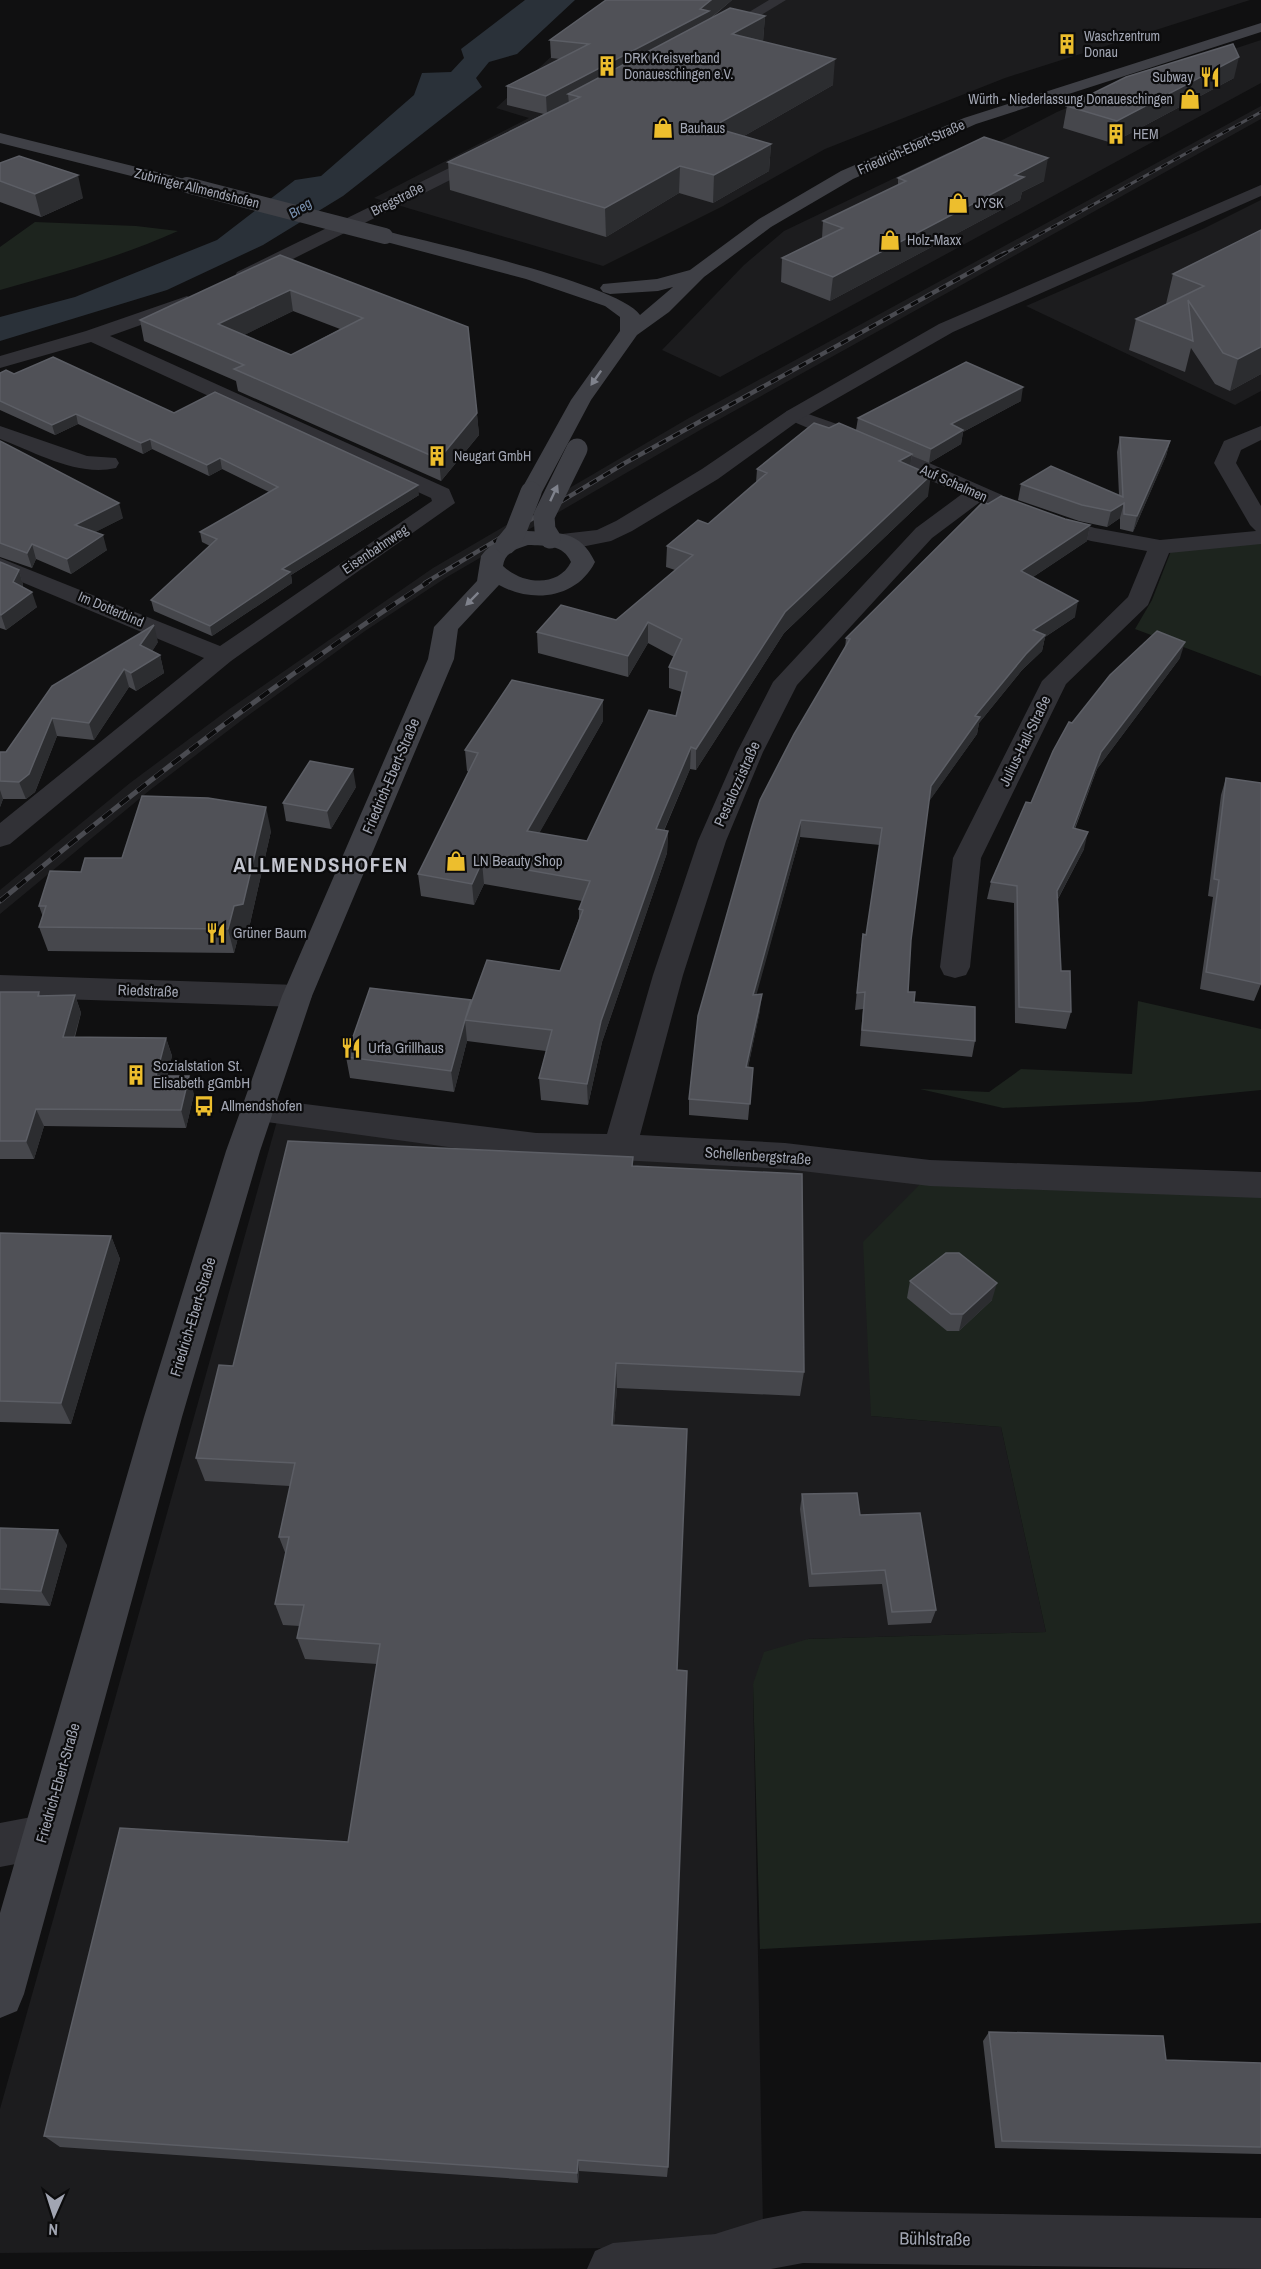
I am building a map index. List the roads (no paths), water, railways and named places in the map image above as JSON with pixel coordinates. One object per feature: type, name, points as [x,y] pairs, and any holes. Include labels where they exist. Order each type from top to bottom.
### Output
[{"type":"main road","name":"Friedrich-Ebert-Straße","points":[[662,308],[697,273],[765,223],[887,155],[992,114],[1261,27]]},
{"type":"main road","name":"Zubringer Allmendshofen","points":[[0,138],[533,275]]},
{"type":"main road","points":[[610,288],[658,285],[697,273]]},
{"type":"main road","points":[[533,275],[610,288],[641,297],[662,308]]},
{"type":"main road","points":[[533,275],[612,302],[630,315],[630,331]]},
{"type":"main road","points":[[506,544],[515,532],[531,492],[581,400],[630,331],[662,308]]},
{"type":"main road","points":[[600,408],[662,308]]},
{"type":"main road","points":[[581,568],[583,562],[577,549],[556,539],[545,530],[544,516],[589,428]]},
{"type":"main road","name":"Friedrich-Ebert-Straße","points":[[0,1994],[42,1837],[163,1417],[256,1110],[297,996],[441,659],[446,627],[489,583],[494,571],[493,555],[506,544],[527,538],[556,539]]},
{"type":"main road","name":"Friedrich-Ebert-Straße","points":[[441,659],[502,600],[536,587],[569,580],[581,568]]},
{"type":"main road","name":"Friedrich-Ebert-Straße","points":[[494,571],[513,584],[536,587]]},
{"type":"street","points":[[701,44],[779,0]]},
{"type":"street","name":"Bregstraße","points":[[225,286],[506,145]]},
{"type":"street","name":"Friedrich-Ebert-Straße","points":[[556,539],[576,541],[603,536],[710,474],[794,415],[946,328],[1261,190]]},
{"type":"street","points":[[0,363],[93,335],[204,297]]},
{"type":"street","name":"Eisenbahnweg","points":[[0,838],[222,656],[444,503],[441,494],[93,335]]},
{"type":"street","name":"Auf Schalmen","points":[[794,415],[846,435],[977,494],[1091,534],[1160,548],[1261,537]]},
{"type":"street","points":[[0,432],[84,463],[108,464]]},
{"type":"street","points":[[1261,432],[1232,446],[1225,463],[1261,525]]},
{"type":"street","name":"Friedrich-Ebert-Straße","points":[[581,568],[616,548],[661,513],[676,493]]},
{"type":"street","name":"Pestalozzistraße","points":[[620,1147],[668,975],[712,841],[750,752],[786,682],[924,533],[977,494]]},
{"type":"street","name":"Julius-Hall-Straße","points":[[955,967],[967,858],[1055,681],[1098,642],[1138,600],[1160,548]]},
{"type":"street","name":"Im Dotterbind","points":[[0,565],[222,656]]},
{"type":"street","name":"Riedstraße","points":[[0,986],[297,996]]},
{"type":"street","name":"Schellenbergstraße","points":[[256,1110],[536,1146],[620,1147],[785,1156],[930,1173],[1261,1185]]},
{"type":"street","points":[[0,1845],[42,1837]]},
{"type":"street","name":"Bühlstraße","points":[[613,2269],[715,2260],[763,2245],[803,2237],[1261,2244]]},
{"type":"water","name":"Breg","points":[[525,0],[575,0],[517,54],[489,62],[476,78],[482,87],[343,196],[263,245],[167,290],[0,341],[0,317],[75,297],[217,240],[295,180],[321,176],[414,95],[422,73],[451,72],[464,58],[461,49]]},
{"type":"railway","points":[[1002,255],[1261,112]]},
{"type":"railway","points":[[425,583],[625,463],[1005,253]]},
{"type":"railway","points":[[0,901],[104,817],[263,696],[428,582]]},
{"type":"place","name":"Waschzentrum Donau","points":[[1067,44]]},
{"type":"place","name":"DRK Kreisverband Donaueschingen e.V.","points":[[607,66]]},
{"type":"place","name":"Subway","points":[[1210,77]]},
{"type":"place","name":"Würth - Niederlassung Donaueschingen","points":[[1190,99]]},
{"type":"place","name":"Bauhaus","points":[[663,128]]},
{"type":"place","name":"HEM","points":[[1116,134]]},
{"type":"place","name":"JYSK","points":[[958,203]]},
{"type":"place","name":"Holz-Maxx","points":[[890,240]]},
{"type":"place","name":"Neugart GmbH","points":[[437,456]]},
{"type":"place","name":"LN Beauty Shop","points":[[456,861]]},
{"type":"place","name":"Grüner Baum","points":[[216,933]]},
{"type":"place","name":"Urfa Grillhaus","points":[[351,1048]]},
{"type":"place","name":"Sozialstation St. Elisabeth gGmbH","points":[[136,1075]]},
{"type":"place","name":"Allmendshofen","points":[[204,1106]]},
{"type":"district","name":"ALLMENDSHOFEN","points":[[321,865]]}]
